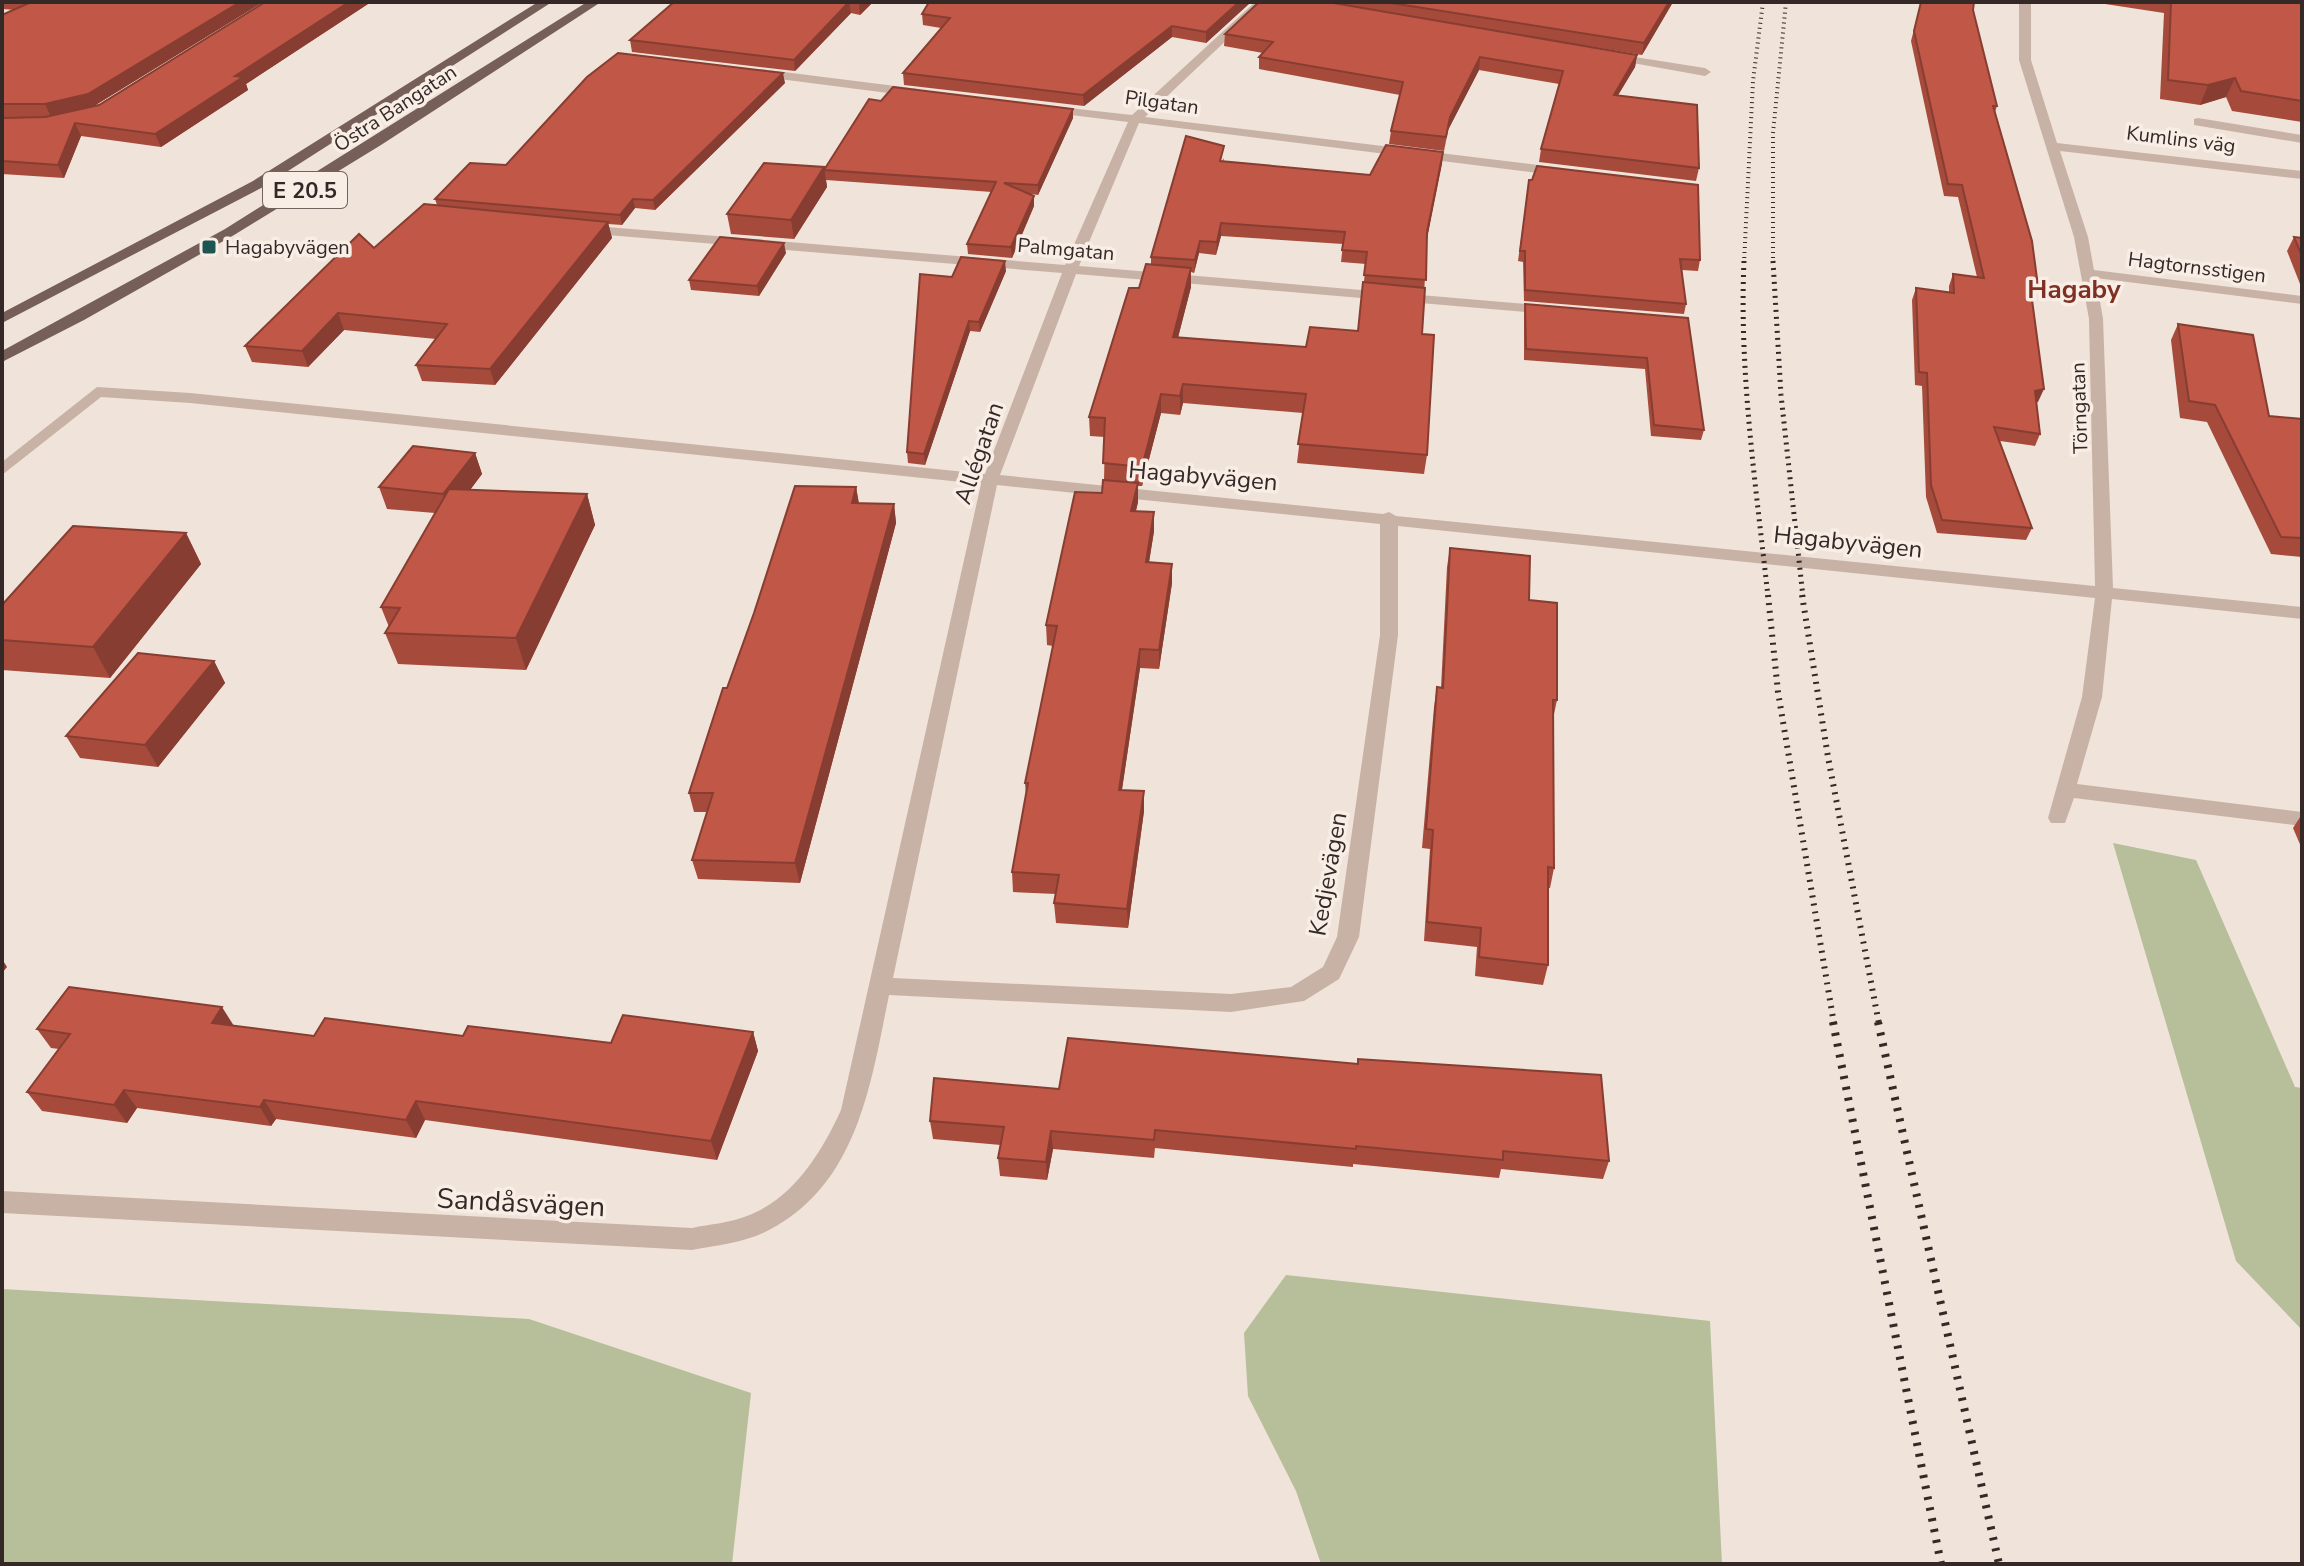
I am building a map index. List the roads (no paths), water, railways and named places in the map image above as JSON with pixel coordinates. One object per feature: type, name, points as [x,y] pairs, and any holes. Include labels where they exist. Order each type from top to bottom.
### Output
[{"type":"main road","name":"Östra Bangatan","points":[[2,319],[258,184],[546,2]]},
{"type":"main road","name":"Östra Bangatan","points":[[2,357],[184,262],[301,192],[595,2]]},
{"type":"street","name":"Allégatan","points":[[880,986],[990,481],[1071,268],[1135,119],[1261,2]]},
{"type":"street","name":"Törngatan","points":[[2025,2],[2025,60],[2081,237],[2096,319],[2104,594],[2092,697],[2058,818]]},
{"type":"street","points":[[1597,54],[1705,72]]},
{"type":"street","points":[[743,71],[931,94]]},
{"type":"street","name":"Pilgatan","points":[[1025,105],[1575,173]]},
{"type":"street","points":[[2198,122],[2302,139]]},
{"type":"street","name":"Kumlins väg","points":[[2054,146],[2302,175]]},
{"type":"street","name":"Palmgatan","points":[[562,227],[1567,311]]},
{"type":"street","name":"Hagtornsstigen","points":[[2087,273],[2302,300]]},
{"type":"street","name":"Hagabyvägen","points":[[2,470],[100,392],[236,403],[990,481],[1389,517],[2302,613]]},
{"type":"street","name":"Kedjevägen","points":[[880,986],[1231,1003],[1296,995],[1331,973],[1348,937],[1389,635],[1389,517]]},
{"type":"street","points":[[2065,790],[2302,819]]},
{"type":"street","name":"Sandåsvägen","points":[[2,1202],[636,1238],[692,1239],[758,1223],[807,1189],[835,1153],[853,1110],[880,986]]},
{"type":"railway","points":[[1744,263],[1753,81],[1763,2]]},
{"type":"railway","points":[[1773,261],[1773,133],[1786,2]]},
{"type":"railway","points":[[1744,261],[1746,387],[1768,597]]},
{"type":"railway","points":[[1773,261],[1781,395],[1803,597]]},
{"type":"railway","points":[[1768,595],[1778,692],[1834,1024]]},
{"type":"railway","points":[[1802,595],[1828,757],[1879,1024]]},
{"type":"railway","points":[[1833,1022],[1941,1564]]},
{"type":"railway","points":[[1878,1022],[1999,1564]]},
{"type":"place","name":"Hagabyvägen","points":[[209,247]]},
{"type":"district","name":"Hagaby","points":[[2074,289]]}]
